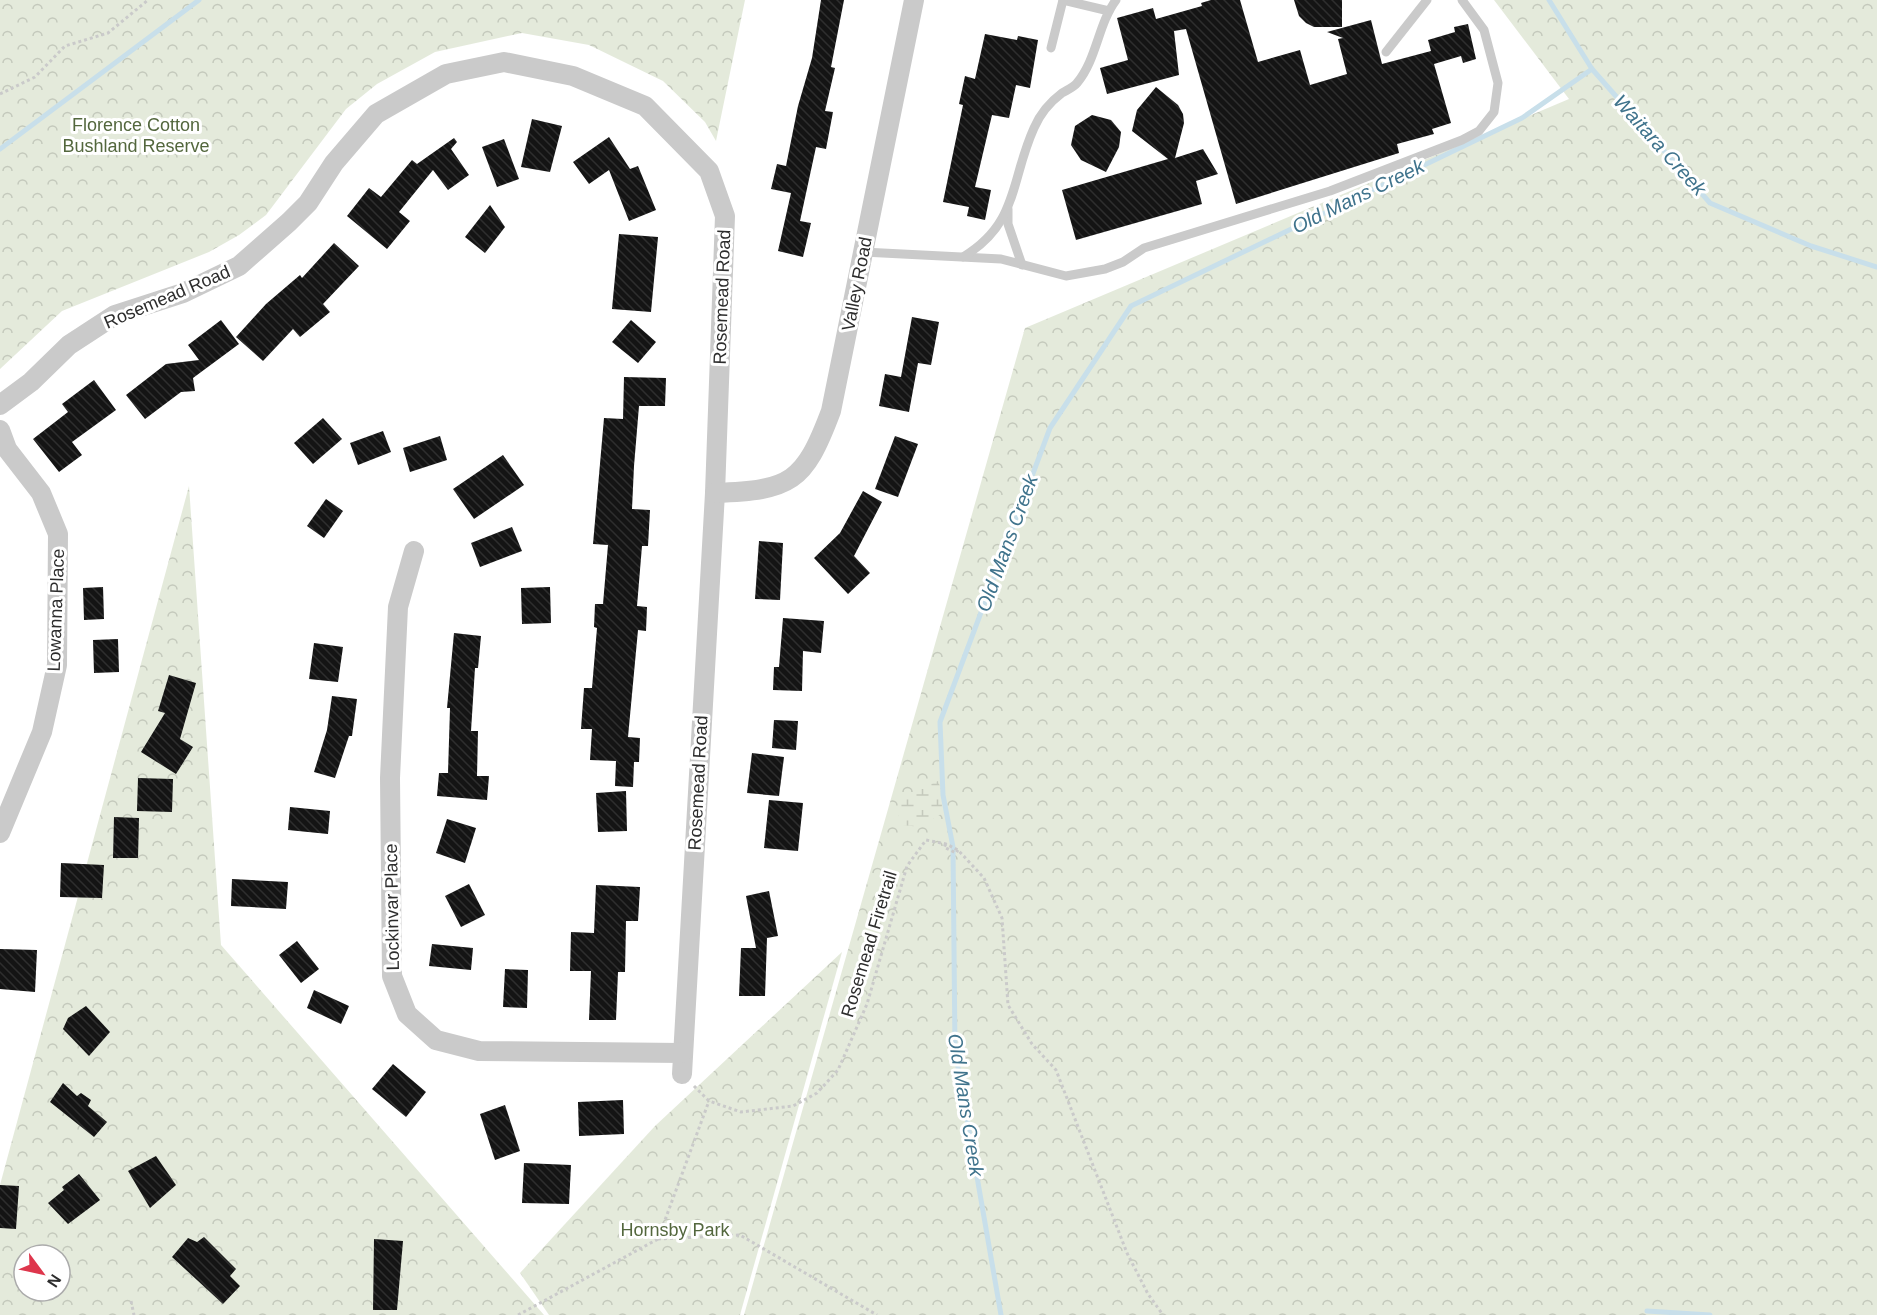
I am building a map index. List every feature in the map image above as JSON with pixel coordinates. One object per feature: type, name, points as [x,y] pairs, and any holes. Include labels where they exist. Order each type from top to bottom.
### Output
[{"type":"street","name":"Valley Road","points":[[715,493],[761,491],[796,476],[817,448],[831,411],[914,0]]},
{"type":"street","name":"Rosemead Road","points":[[0,405],[31,382],[69,345],[115,315],[183,293],[239,266],[308,203],[334,163],[376,114],[446,74],[504,62],[573,76],[645,106],[709,171],[725,216],[715,493],[682,1074]]},
{"type":"street","name":"Lowanna Place","points":[[0,430],[7,449],[41,493],[58,534],[57,665],[42,732],[0,833]]},
{"type":"street","name":"Lockinvar Place","points":[[414,551],[398,608],[390,778],[392,976],[407,1014],[436,1040],[479,1051],[682,1053]]},
{"type":"lane","points":[[1051,48],[1063,0],[1109,11]]},
{"type":"lane","points":[[963,257],[980,246],[994,232],[1008,206],[1034,129],[1046,107],[1077,84],[1116,0]]},
{"type":"lane","points":[[1386,52],[1427,0]]},
{"type":"lane","points":[[863,252],[1001,259],[1066,276],[1105,269],[1123,262],[1144,248],[1339,188],[1479,131],[1494,112],[1498,82],[1484,30],[1462,0]]},
{"type":"lane","points":[[1008,206],[1008,224],[1022,265]]},
{"type":"path","points":[[0,94],[35,77],[65,46],[108,33],[148,0]]},
{"type":"path","name":"Rosemead Firetrail","points":[[658,1239],[709,1101],[741,1112],[793,1106],[817,1093],[838,1070],[867,1004],[907,866],[926,840],[946,844],[958,850],[984,879],[1002,918],[1008,1005],[1032,1044],[1056,1070],[1127,1253],[1148,1294],[1163,1315]]},
{"type":"path","points":[[518,1315],[658,1239],[740,1235],[877,1315]]},
{"type":"path","points":[[131,1301],[134,1315]]},
{"type":"green space","name":"Florence Cotton Bushland Reserve","points":[[0,0],[745,0],[716,141],[705,122],[663,81],[589,45],[522,33],[435,52],[377,84],[346,109],[266,215],[239,235],[209,252],[62,311],[0,369]]},
{"type":"green space","points":[[1494,0],[1877,0],[1877,1315],[744,1315],[1025,328],[1569,99]]},
{"type":"green space","points":[[189,486],[221,945],[544,1315],[0,1315],[0,1185]]},
{"type":"green space","points":[[938,781],[943,795],[941,814],[921,827],[902,825],[896,808],[906,795]]},
{"type":"green space","name":"Hornsby Park","points":[[842,952],[740,1315],[549,1315],[520,1273],[655,1126]]},
{"type":"building","points":[[821,0],[844,0],[831,67],[835,68],[825,111],[833,112],[826,149],[816,147],[800,221],[811,223],[803,257],[778,251],[791,193],[771,189],[777,164],[786,166],[798,106],[812,58]]},
{"type":"building","points":[[1211,0],[1240,0],[1258,62],[1300,50],[1310,85],[1347,74],[1338,39],[1343,38],[1327,32],[1371,20],[1382,64],[1431,51],[1428,40],[1455,32],[1454,27],[1468,24],[1476,59],[1463,63],[1461,56],[1434,64],[1451,123],[1432,129],[1434,134],[1397,144],[1399,153],[1236,204],[1186,29],[1174,31],[1179,75],[1107,94],[1100,68],[1128,60],[1117,18],[1153,8],[1156,19],[1202,6],[1201,3]]},
{"type":"building","points":[[1294,0],[1342,0],[1342,27],[1314,27],[1306,23],[1299,16]]},
{"type":"building","points":[[985,34],[1017,40],[1018,36],[1038,40],[1030,88],[1016,85],[1009,118],[992,115],[975,187],[991,190],[985,220],[967,216],[969,207],[943,202],[963,105],[959,104],[965,76],[975,79]]},
{"type":"building","points":[[1156,87],[1178,105],[1183,114],[1184,123],[1175,158],[1203,149],[1218,174],[1196,181],[1202,204],[1076,240],[1062,190],[1168,159],[1132,131],[1137,110]]},
{"type":"building","points":[[1092,115],[1111,120],[1121,132],[1119,147],[1106,172],[1081,160],[1071,145],[1075,126]]},
{"type":"building","points":[[532,119],[562,126],[550,172],[521,167]]},
{"type":"building","points":[[609,137],[630,169],[638,166],[656,210],[629,221],[609,170],[589,184],[573,162]]},
{"type":"building","points":[[454,138],[457,142],[451,149],[469,175],[448,190],[433,170],[399,212],[410,221],[387,249],[347,216],[369,188],[381,197],[412,160],[417,164]]},
{"type":"building","points":[[504,139],[519,179],[497,187],[482,147]]},
{"type":"building","points":[[490,205],[505,227],[485,253],[465,237]]},
{"type":"building","points":[[619,234],[658,237],[651,312],[612,309]]},
{"type":"building","points":[[334,243],[359,266],[323,304],[330,312],[300,337],[293,329],[263,361],[236,337],[266,304],[300,275],[302,278]]},
{"type":"building","points":[[912,317],[939,322],[931,365],[918,363],[909,412],[879,406],[885,374],[901,377]]},
{"type":"building","points":[[221,320],[239,344],[193,378],[195,391],[181,392],[145,419],[126,395],[166,364],[199,360],[188,345]]},
{"type":"building","points":[[631,320],[656,342],[638,363],[612,342]]},
{"type":"building","points":[[624,377],[666,378],[665,406],[639,406],[634,466],[632,509],[650,510],[648,546],[642,546],[637,606],[647,607],[646,631],[638,630],[628,737],[640,738],[639,762],[634,762],[633,787],[615,786],[616,761],[590,760],[592,729],[581,729],[584,688],[592,688],[597,628],[594,627],[595,604],[603,604],[608,545],[593,544],[604,418],[623,419]]},
{"type":"building","points":[[94,380],[116,410],[72,442],[82,455],[59,472],[33,439],[68,412],[62,404]]},
{"type":"building","points":[[323,418],[342,439],[313,464],[294,443]]},
{"type":"building","points":[[383,431],[391,452],[358,465],[350,443]]},
{"type":"building","points":[[440,436],[447,460],[410,472],[403,448]]},
{"type":"building","points":[[895,436],[918,444],[898,497],[875,489]]},
{"type":"building","points":[[503,455],[524,485],[474,519],[453,489]]},
{"type":"building","points":[[863,491],[882,502],[854,556],[870,573],[848,594],[814,558],[840,533]]},
{"type":"building","points":[[326,499],[343,511],[324,538],[307,526]]},
{"type":"building","points":[[512,527],[522,551],[480,567],[471,543]]},
{"type":"building","points":[[759,541],[783,543],[780,600],[755,599]]},
{"type":"building","points":[[103,587],[104,619],[84,620],[83,588]]},
{"type":"building","points":[[550,587],[551,623],[522,624],[521,588]]},
{"type":"building","points":[[783,618],[824,621],[821,653],[803,651],[802,691],[773,690],[774,667],[779,667]]},
{"type":"building","points":[[454,633],[481,636],[478,668],[475,668],[471,731],[478,731],[477,776],[489,776],[487,800],[437,796],[439,773],[448,773],[450,708],[447,708]]},
{"type":"building","points":[[118,639],[119,672],[94,673],[93,640]]},
{"type":"building","points":[[314,643],[343,647],[338,682],[309,679]]},
{"type":"building","points":[[169,675],[196,683],[180,739],[193,747],[176,774],[141,752],[165,713],[158,711]]},
{"type":"building","points":[[332,696],[357,699],[352,736],[349,736],[335,778],[314,772],[327,730]]},
{"type":"building","points":[[774,720],[798,721],[796,750],[772,748]]},
{"type":"building","points":[[752,753],[784,757],[779,796],[747,793]]},
{"type":"building","points":[[138,778],[173,779],[172,812],[137,811]]},
{"type":"building","points":[[626,791],[627,831],[598,832],[596,793]]},
{"type":"building","points":[[769,800],[803,803],[798,851],[764,848]]},
{"type":"building","points":[[290,807],[330,811],[328,834],[288,830]]},
{"type":"building","points":[[114,817],[139,818],[138,858],[113,858]]},
{"type":"building","points":[[447,819],[476,828],[465,863],[436,853]]},
{"type":"building","points":[[61,863],[104,865],[102,898],[60,897]]},
{"type":"building","points":[[232,879],[288,882],[286,909],[231,906]]},
{"type":"building","points":[[469,884],[485,915],[461,927],[445,896]]},
{"type":"building","points":[[596,885],[640,887],[638,921],[626,921],[625,972],[618,972],[616,1020],[589,1020],[591,971],[570,971],[571,932],[594,933]]},
{"type":"building","points":[[769,891],[778,936],[767,938],[765,996],[739,996],[741,948],[756,948],[746,896]]},
{"type":"building","points":[[297,941],[319,969],[301,983],[279,955]]},
{"type":"building","points":[[432,944],[473,948],[471,970],[429,966]]},
{"type":"building","points":[[0,949],[37,950],[35,992],[0,989]]},
{"type":"building","points":[[505,969],[528,970],[527,1008],[503,1007]]},
{"type":"building","points":[[314,990],[349,1006],[341,1024],[307,1008]]},
{"type":"building","points":[[86,1006],[110,1032],[89,1056],[63,1029],[68,1018]]},
{"type":"building","points":[[393,1064],[426,1092],[406,1117],[372,1089]]},
{"type":"building","points":[[63,1083],[77,1096],[81,1093],[91,1100],[88,1106],[107,1122],[94,1137],[50,1102]]},
{"type":"building","points":[[623,1100],[624,1134],[579,1136],[578,1102]]},
{"type":"building","points":[[505,1105],[520,1151],[495,1160],[480,1114]]},
{"type":"building","points":[[156,1156],[176,1185],[150,1208],[128,1171]]},
{"type":"building","points":[[524,1163],[571,1165],[569,1204],[522,1203]]},
{"type":"building","points":[[79,1174],[100,1200],[68,1224],[48,1203],[64,1190],[62,1187]]},
{"type":"building","points":[[0,1185],[19,1186],[16,1229],[0,1228]]},
{"type":"building","points":[[204,1237],[236,1269],[230,1276],[240,1286],[223,1304],[172,1257],[188,1238],[197,1242]]},
{"type":"building","points":[[374,1239],[403,1241],[397,1310],[373,1310]]},
{"type":"waterway","points":[[0,149],[199,0]]},
{"type":"waterway","name":"Waitara Creek","points":[[1549,0],[1592,69],[1710,203],[1811,246],[1877,267]]},
{"type":"waterway","name":"Old Mans Creek","points":[[1001,1315],[955,1050],[953,847],[943,795],[940,722],[1050,428],[1131,306],[1522,118],[1592,69]]},
{"type":"waterway","points":[[1647,1311],[1710,1315]]}]
